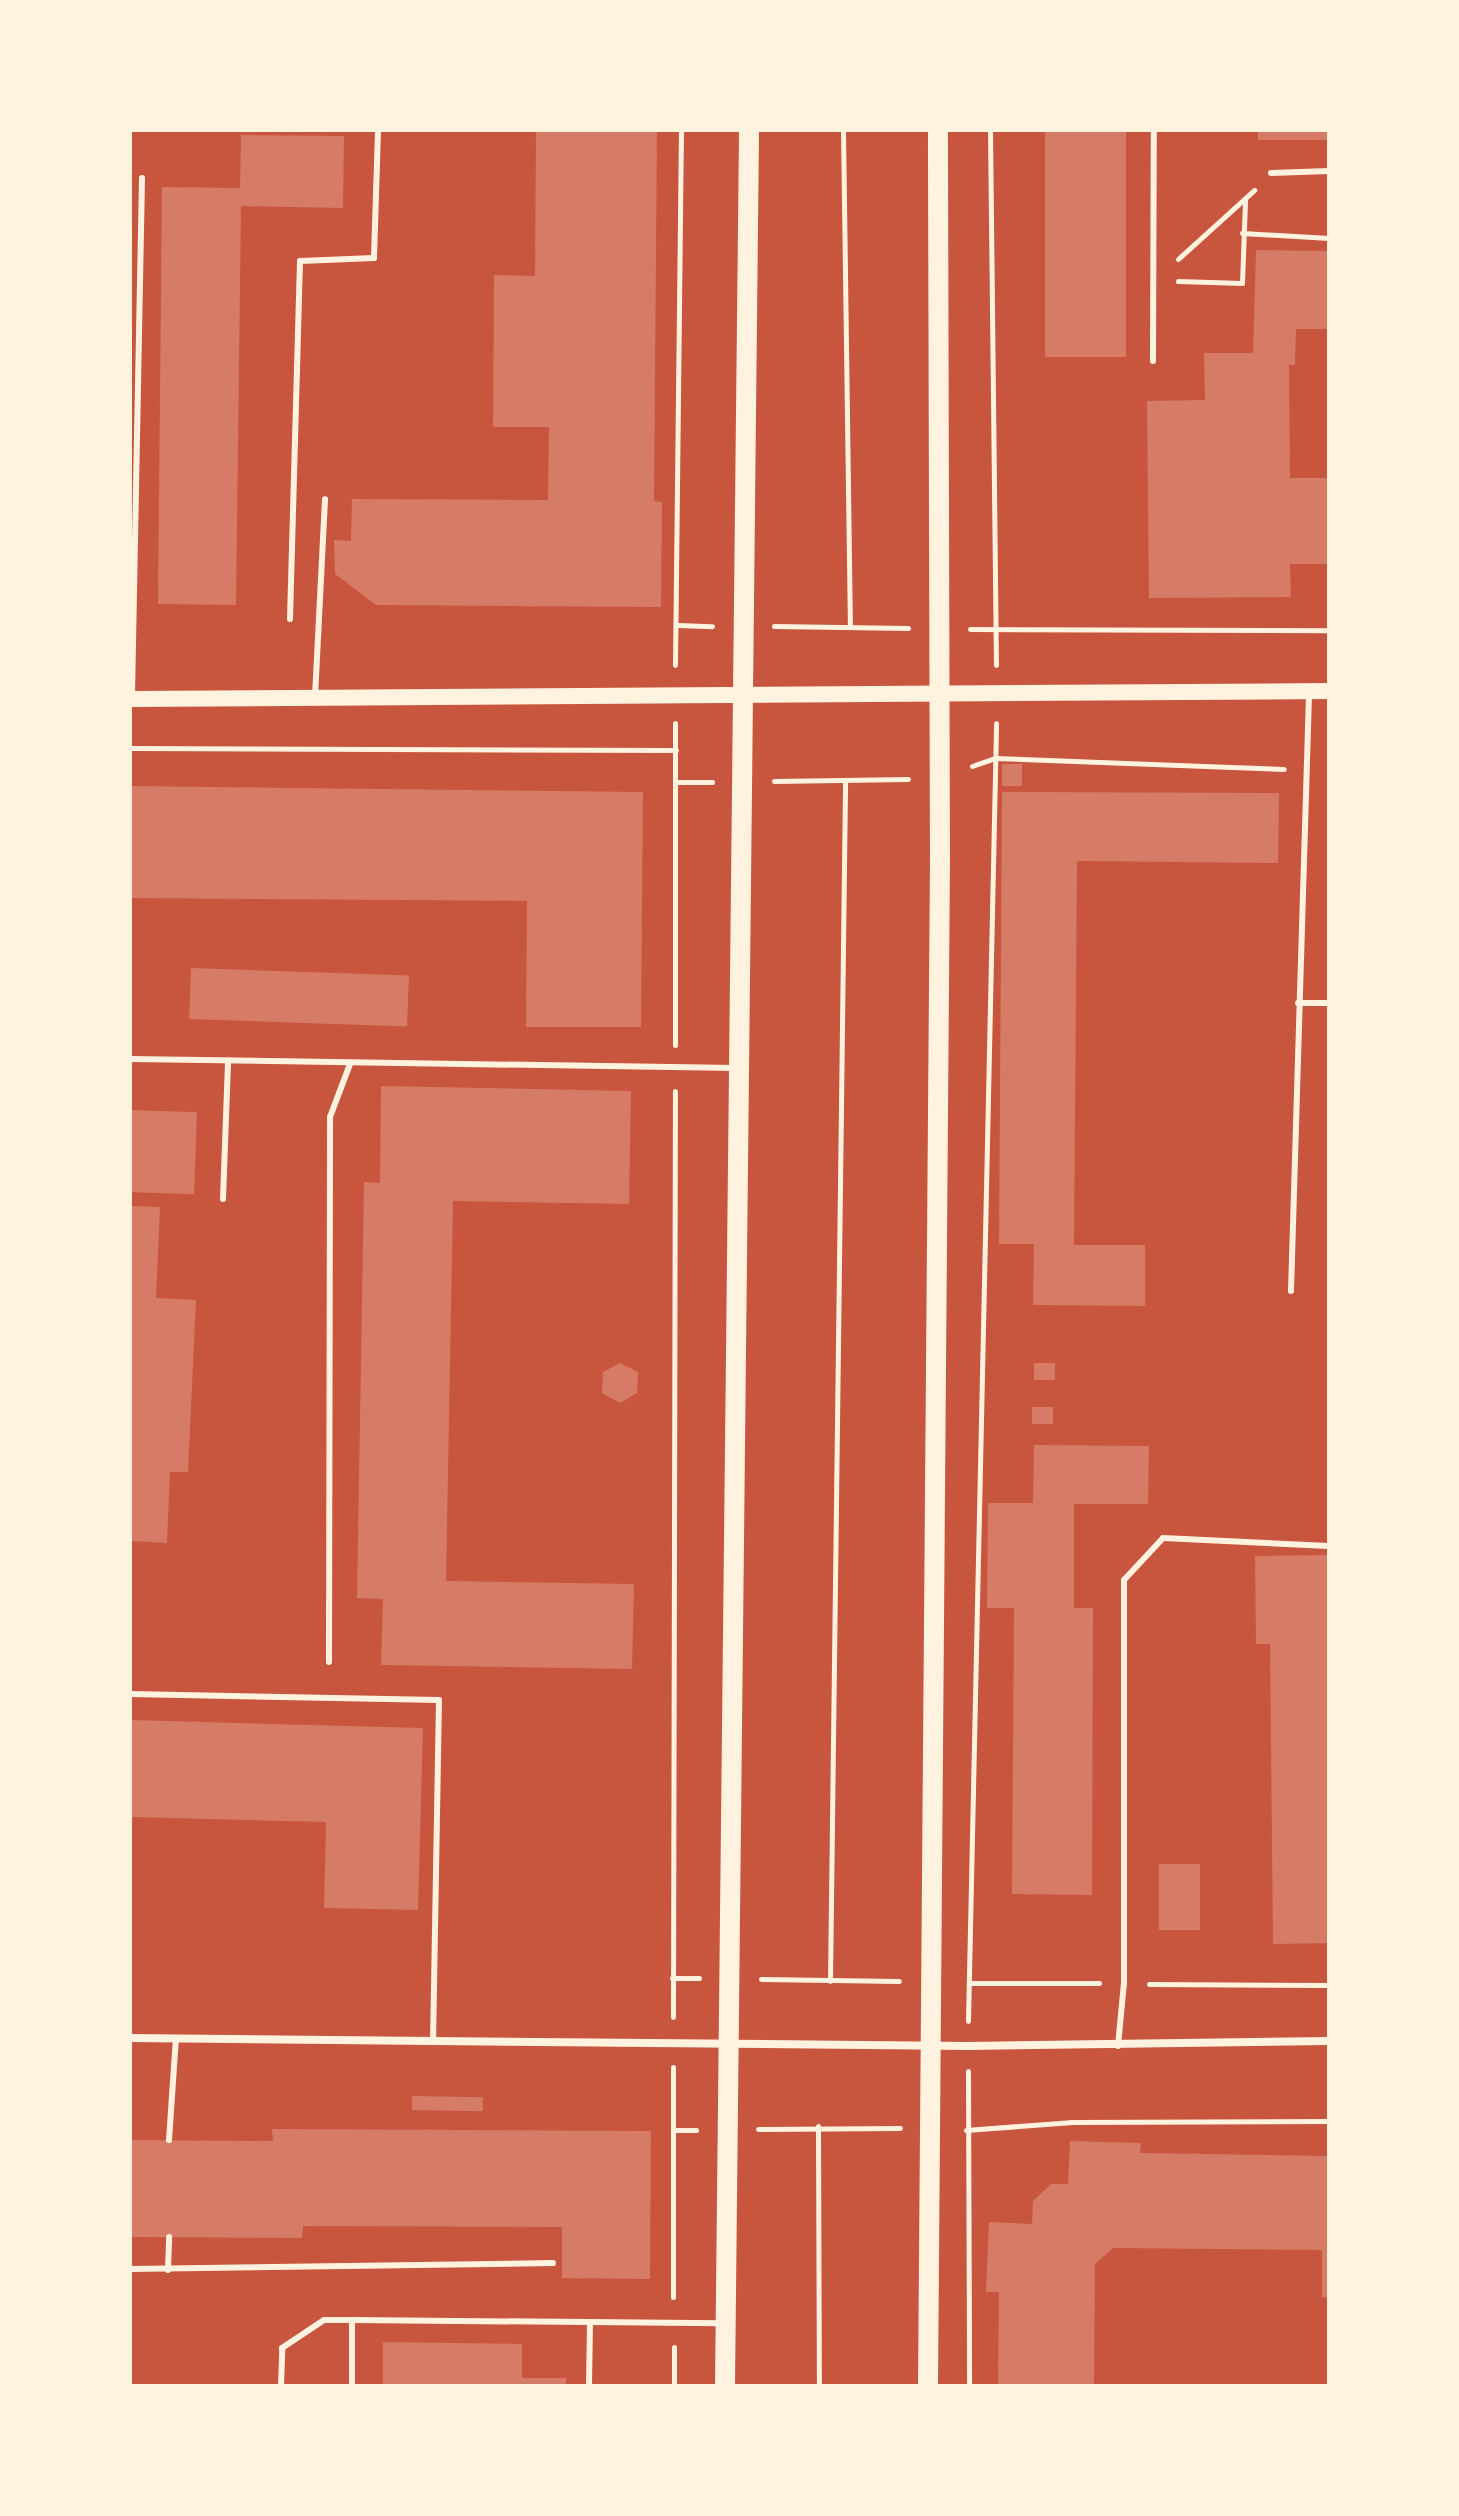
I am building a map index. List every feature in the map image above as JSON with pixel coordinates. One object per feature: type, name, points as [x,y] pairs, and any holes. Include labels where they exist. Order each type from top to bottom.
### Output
[{"type":"main road","points":[[725,2386],[726,1979],[744,781],[741,696],[745,626],[749,130]]},
{"type":"main road","points":[[928,2386],[941,628],[938,130]]},
{"type":"main road","points":[[131,699],[1329,691]]},
{"type":"street","points":[[130,2038],[674,2040],[968,2046],[1329,2041]]},
{"type":"lane","points":[[290,619],[300,261],[374,258],[378,130]]},
{"type":"lane","points":[[1153,361],[1154,130]]},
{"type":"lane","points":[[1271,173],[1329,171]]},
{"type":"lane","points":[[131,699],[142,178]]},
{"type":"lane","points":[[315,697],[325,499]]},
{"type":"lane","points":[[1291,1291],[1310,691]]},
{"type":"lane","points":[[1298,1003],[1329,1003]]},
{"type":"lane","points":[[130,1059],[740,1068]]},
{"type":"lane","points":[[223,1199],[228,1061]]},
{"type":"lane","points":[[329,1662],[330,1117],[350,1064]]},
{"type":"lane","points":[[1118,2046],[1124,1983],[1124,1580],[1163,1538],[1329,1546]]},
{"type":"lane","points":[[130,1694],[439,1700],[433,2039]]},
{"type":"lane","points":[[169,2140],[176,2038]]},
{"type":"lane","points":[[168,2270],[169,2237]]},
{"type":"lane","points":[[130,2269],[553,2263]]},
{"type":"lane","points":[[281,2386],[282,2348],[324,2320],[725,2323]]},
{"type":"lane","points":[[352,2320],[352,2386]]},
{"type":"lane","points":[[589,2386],[590,2322]]},
{"type":"path","points":[[674,2386],[672,1978],[677,782],[674,694],[678,625],[681,130]]},
{"type":"path","points":[[843,130],[850,627]]},
{"type":"path","points":[[969,2386],[968,2046],[997,693],[993,629],[990,130]]},
{"type":"path","points":[[1154,281],[1271,173]]},
{"type":"path","points":[[1154,281],[1242,283],[1245,200]]},
{"type":"path","points":[[1242,233],[1329,238]]},
{"type":"path","points":[[678,625],[1329,630]]},
{"type":"path","points":[[130,748],[676,750]]},
{"type":"path","points":[[677,782],[940,778],[995,758],[1307,770]]},
{"type":"path","points":[[830,1981],[845,780]]},
{"type":"path","points":[[672,1978],[970,1983]]},
{"type":"path","points":[[673,2130],[818,2126],[969,2130],[1073,2122],[1329,2121]]},
{"type":"path","points":[[818,2126],[819,2386]]},
{"type":"building","points":[[536,130],[657,130],[654,501],[662,502],[661,607],[376,605],[335,574],[334,540],[351,541],[352,499],[548,500],[549,427],[493,427],[494,275],[535,276]]},
{"type":"building","points":[[1045,130],[1126,130],[1126,357],[1045,357]]},
{"type":"building","points":[[1258,130],[1329,130],[1329,140],[1258,140]]},
{"type":"building","points":[[241,135],[344,136],[343,208],[241,206],[236,605],[158,604],[162,187],[240,188]]},
{"type":"building","points":[[1256,250],[1329,251],[1329,329],[1296,329],[1295,365],[1289,365],[1290,478],[1329,478],[1329,564],[1290,564],[1291,597],[1149,598],[1147,401],[1205,400],[1204,353],[1253,353]]},
{"type":"building","points":[[1002,764],[1022,764],[1022,786],[1002,786]]},
{"type":"building","points":[[130,786],[643,792],[641,1027],[526,1027],[527,901],[130,898]]},
{"type":"building","points":[[1002,792],[1279,793],[1278,863],[1077,861],[1074,1245],[1145,1245],[1145,1306],[1033,1305],[1034,1244],[999,1244]]},
{"type":"building","points":[[191,968],[409,976],[407,1027],[189,1019]]},
{"type":"building","points":[[381,1086],[631,1091],[629,1204],[453,1201],[446,1581],[634,1584],[632,1669],[381,1665],[383,1599],[357,1598],[364,1182],[380,1183]]},
{"type":"building","points":[[130,1110],[197,1112],[194,1194],[130,1192]]},
{"type":"building","points":[[130,1206],[160,1207],[156,1298],[196,1300],[188,1472],[170,1472],[167,1543],[130,1541]]},
{"type":"building","points":[[620,1363],[638,1372],[637,1393],[620,1403],[602,1393],[603,1372]]},
{"type":"building","points":[[1034,1363],[1055,1363],[1055,1380],[1034,1380]]},
{"type":"building","points":[[1032,1407],[1053,1407],[1053,1424],[1032,1424]]},
{"type":"building","points":[[1034,1445],[1149,1446],[1148,1504],[1074,1504],[1074,1608],[1093,1608],[1092,1895],[1012,1894],[1014,1608],[987,1608],[988,1503],[1033,1503]]},
{"type":"building","points":[[1329,1555],[1329,1943],[1273,1944],[1270,1644],[1256,1644],[1255,1556]]},
{"type":"building","points":[[130,1720],[423,1728],[418,1910],[324,1908],[326,1822],[133,1817],[130,1831]]},
{"type":"building","points":[[1159,1864],[1200,1864],[1200,1930],[1159,1930]]},
{"type":"building","points":[[412,2096],[483,2097],[483,2111],[412,2110]]},
{"type":"building","points":[[272,2129],[651,2131],[650,2279],[562,2278],[562,2227],[303,2226],[302,2238],[130,2237],[130,2140],[273,2141]]},
{"type":"building","points":[[1070,2141],[1141,2143],[1140,2153],[1329,2156],[1329,2298],[1322,2297],[1322,2250],[1113,2248],[1095,2264],[1094,2386],[998,2386],[999,2292],[986,2292],[989,2222],[1032,2224],[1033,2201],[1051,2184],[1068,2184]]},
{"type":"building","points":[[383,2342],[522,2344],[522,2378],[566,2378],[566,2386],[383,2386]]}]
